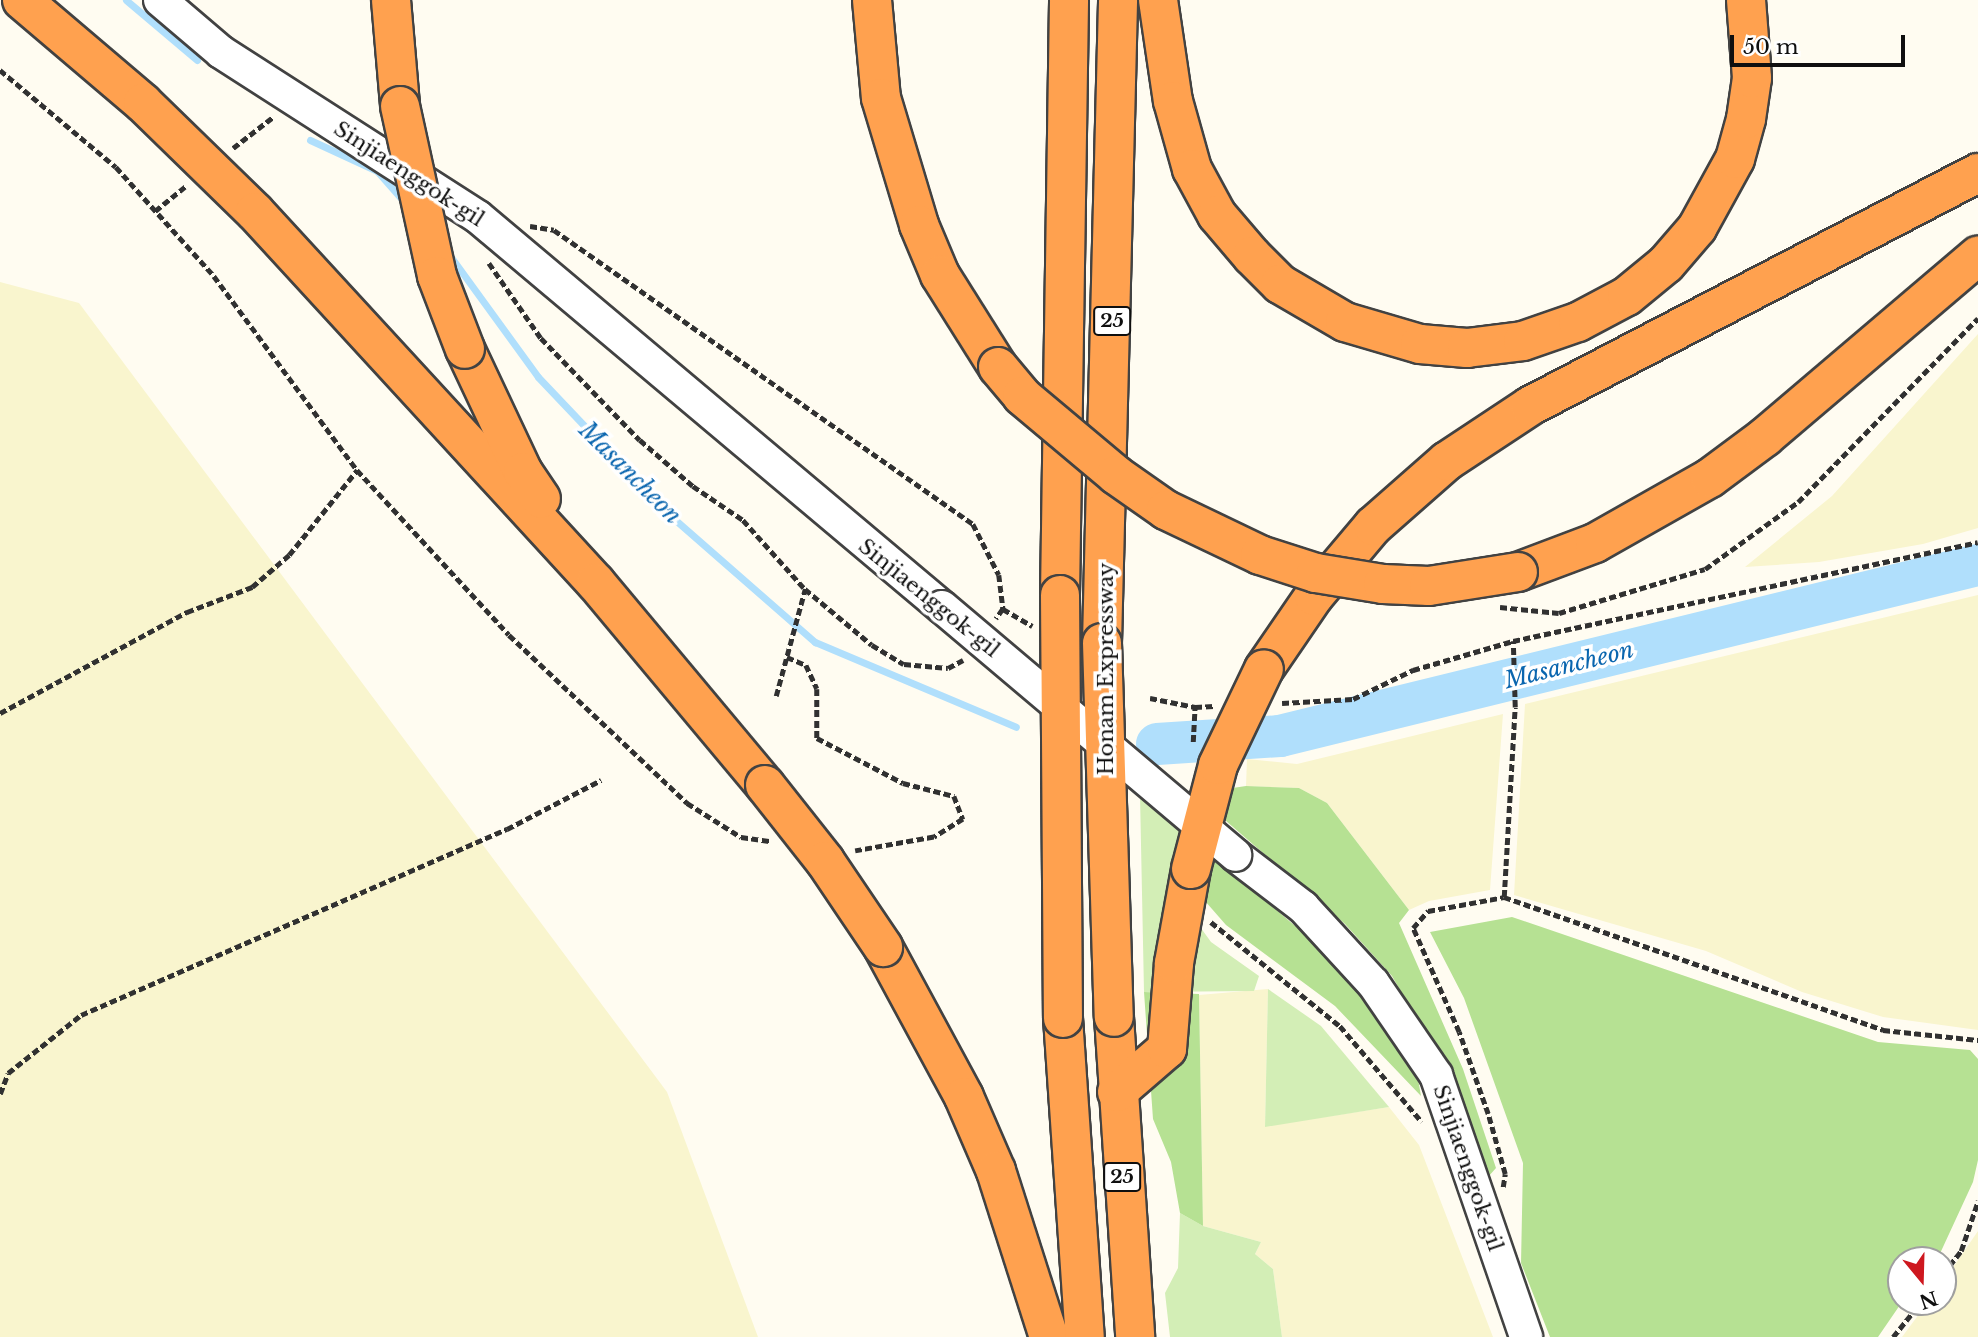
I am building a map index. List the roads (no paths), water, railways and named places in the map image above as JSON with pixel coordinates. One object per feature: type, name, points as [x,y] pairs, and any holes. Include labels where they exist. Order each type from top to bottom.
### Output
[{"type":"highway","points":[[22,0],[143,103],[255,212],[596,583],[825,861],[883,947],[964,1097],[996,1171],[1049,1337]]},
{"type":"highway","points":[[391,0],[400,106],[437,276],[465,349],[523,472],[596,583]]},
{"type":"highway","points":[[872,0],[881,98],[919,225],[940,275],[998,367],[1022,396],[1116,475],[1166,510],[1259,555],[1316,573],[1383,584],[1429,586],[1518,572],[1595,543],[1710,478],[1765,437],[1978,256]]},
{"type":"highway","points":[[1049,0],[1066,218]]},
{"type":"highway","name":"25","points":[[1069,0],[1060,595],[1063,1018],[1085,1337]]},
{"type":"highway","name":"Honam Expressway","points":[[1118,0],[1102,643],[1117,1092],[1135,1337]]},
{"type":"highway","points":[[1158,1],[1173,101],[1192,169],[1217,215],[1251,256],[1280,284],[1345,322],[1420,344],[1467,348],[1523,341],[1578,322],[1626,296],[1666,264],[1698,228],[1735,159],[1746,119],[1752,78],[1746,0]]},
{"type":"highway","points":[[1112,303],[1158,1]]},
{"type":"highway","points":[[1117,1092],[1167,1049],[1174,963],[1191,869],[1218,765],[1271,686],[1314,596],[1373,526],[1447,461],[1530,406],[1978,173]]},
{"type":"street","name":"Sinjiaenggok-gil","points":[[160,0],[221,52],[478,217],[1235,855],[1303,906],[1373,983],[1436,1075],[1526,1337]]},
{"type":"waterway","name":"Masancheon","points":[[126,0],[197,60]]},
{"type":"waterway","name":"Masancheon","points":[[310,140],[377,171],[406,204]]},
{"type":"waterway","name":"Masancheon","points":[[448,253],[538,377],[664,510],[815,642],[1016,727]]},
{"type":"waterway","name":"Masancheon","points":[[1157,744],[1280,736],[1978,565]]}]
